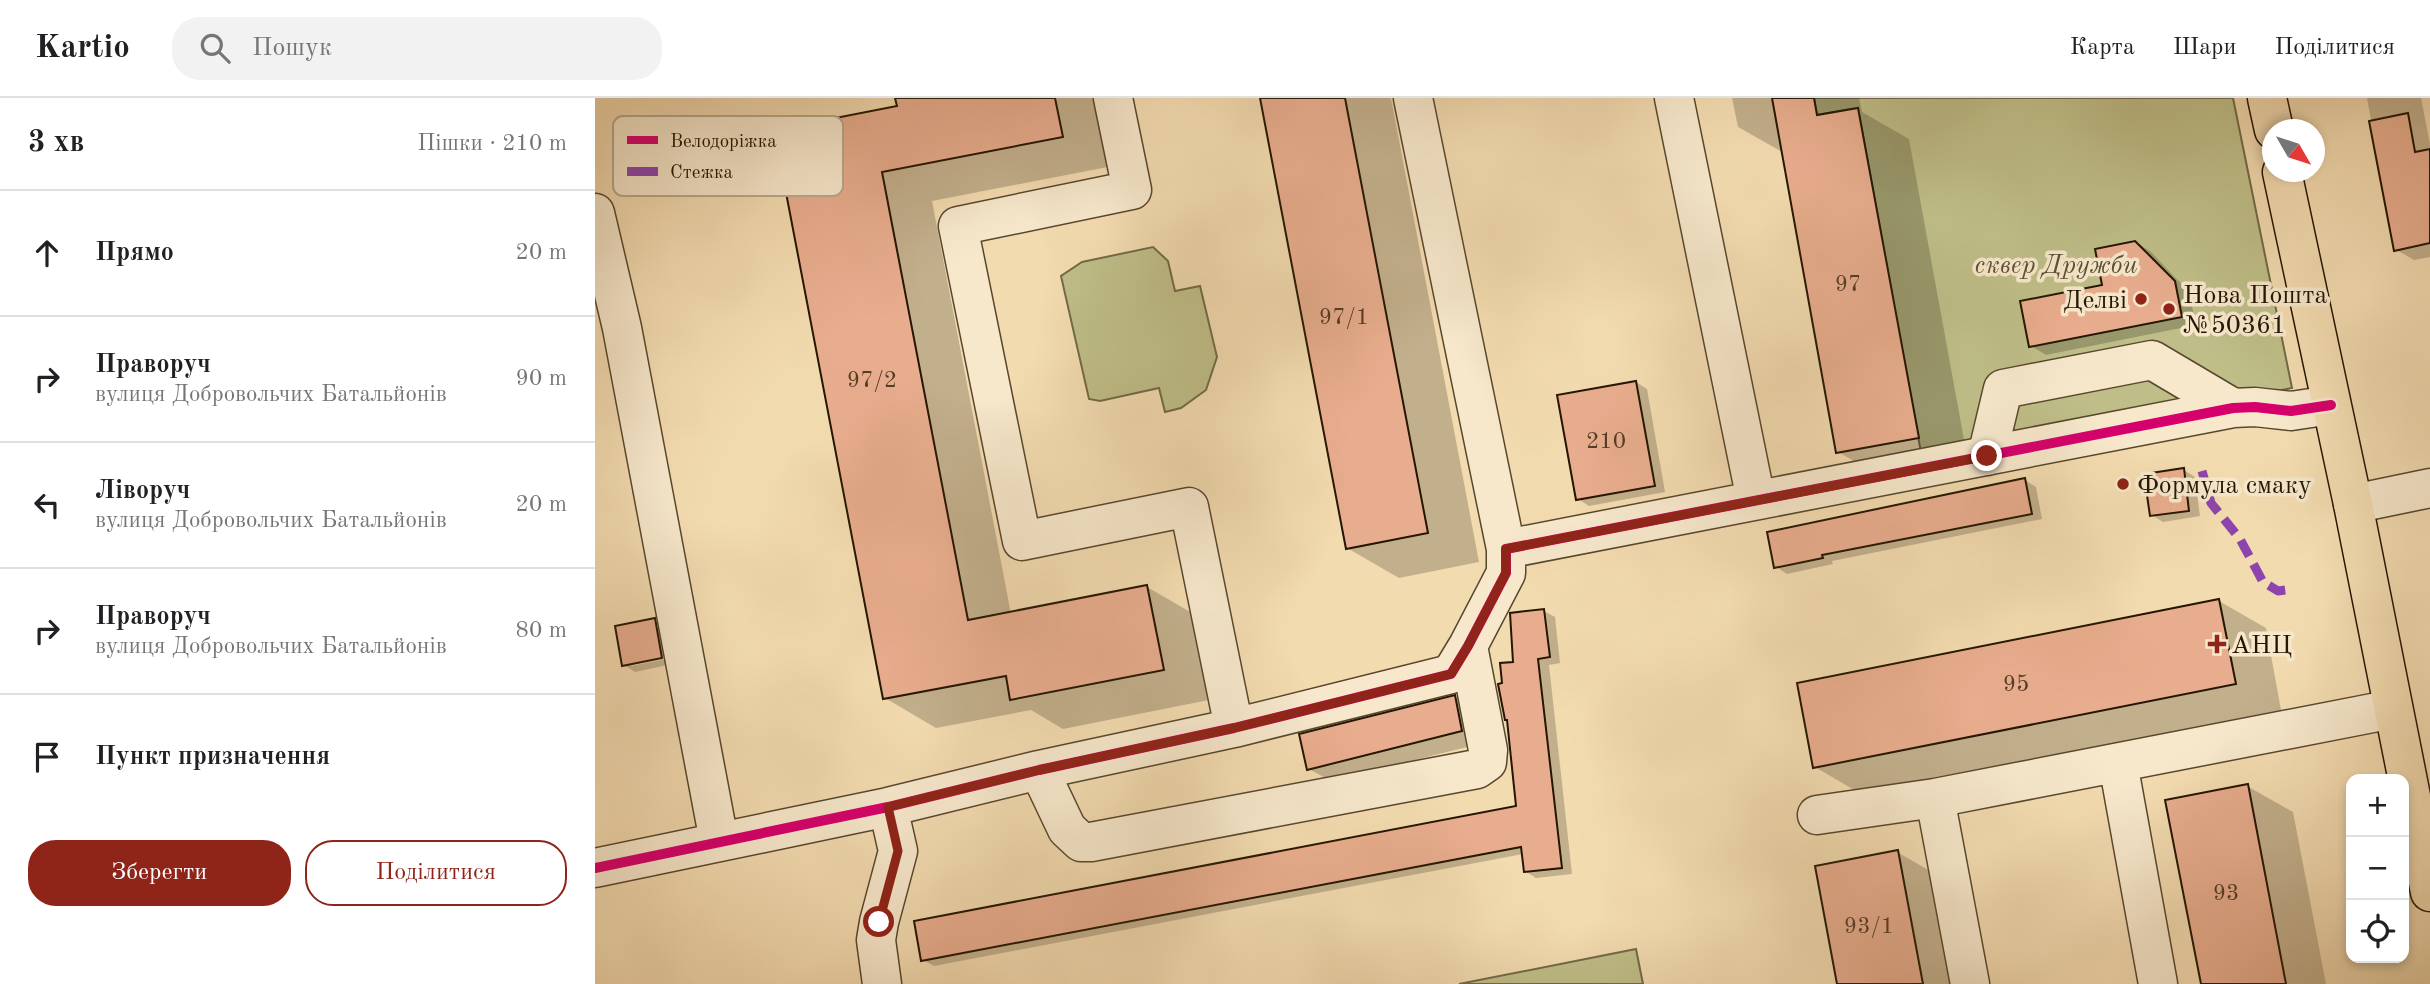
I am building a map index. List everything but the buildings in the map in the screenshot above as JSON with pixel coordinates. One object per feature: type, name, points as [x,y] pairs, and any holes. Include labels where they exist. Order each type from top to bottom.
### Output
[{"type":"main road","points":[[2267,98],[2272,119]]},
{"type":"main road","points":[[2284,182],[2353,505],[2430,892]]},
{"type":"street","points":[[1113,98],[1132,191],[958,226],[1022,541],[1189,507],[1234,728]]},
{"type":"street","points":[[595,868],[888,807],[1039,770],[1234,728],[1451,674],[1506,573],[1506,549],[1413,98]]},
{"type":"street","points":[[1674,98],[1756,500]]},
{"type":"street","points":[[595,213],[622,328],[719,841]]},
{"type":"street","points":[[1987,456],[2004,389],[2152,360],[2233,408]]},
{"type":"street","points":[[1506,549],[2233,408],[2255,407],[2291,411],[2331,405]]},
{"type":"street","points":[[2353,505],[2430,488]]},
{"type":"street","points":[[1039,770],[1067,830],[1081,842],[1091,842],[1477,769],[1487,762],[1488,750],[1468,646]]},
{"type":"street","points":[[1817,815],[1935,798],[2393,709]]},
{"type":"street","points":[[2118,763],[2158,984]]},
{"type":"street","points":[[1935,798],[1970,984]]},
{"type":"street","points":[[882,984],[876,940],[898,851],[888,807]]},
{"type":"green space","name":"сквер Дружби","points":[[1814,98],[2233,98],[2292,388],[1922,458],[1858,108],[1817,115]]},
{"type":"green space","points":[[1153,247],[1168,261],[1175,291],[1200,286],[1217,357],[1206,390],[1181,408],[1165,412],[1159,388],[1100,401],[1089,399],[1061,276],[1082,262]]},
{"type":"green space","points":[[1636,949],[1643,984],[1459,984]]},
{"type":"marked path","points":[[2202,471],[2211,503],[2240,539],[2263,582],[2278,591],[2293,589]]},
{"type":"cycle path","points":[[595,868],[888,807],[1039,770],[1234,728],[1451,674],[1506,573],[1506,549],[2233,408],[2255,407],[2291,411],[2331,405]]},
{"type":"place","name":"Делві","points":[[2141,299]]},
{"type":"place","name":"Нова Пошта №50361","points":[[2169,309]]},
{"type":"place","name":"Формула смаку","points":[[2123,484]]},
{"type":"place","name":"АНЦ","points":[[2217,644]]},
{"type":"route","points":[[879,922],[898,851],[888,807],[1039,770],[1234,728],[1451,674],[1506,573],[1506,549],[1987,456]]}]
